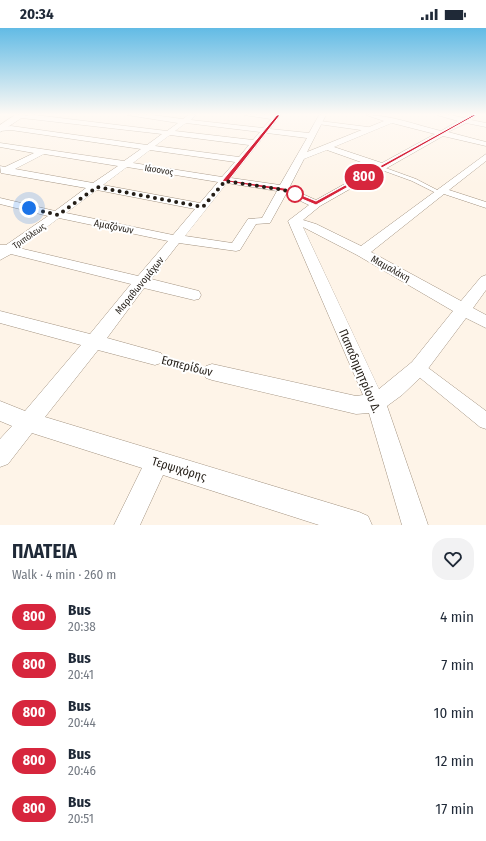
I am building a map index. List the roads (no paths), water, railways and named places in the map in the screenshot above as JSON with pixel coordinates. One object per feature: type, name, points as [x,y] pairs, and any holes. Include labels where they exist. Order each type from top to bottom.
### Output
[{"type":"street","points":[[2,171],[67,138]]},
{"type":"street","points":[[79,138],[240,160]]},
{"type":"street","name":"Τριπόλεως","points":[[3,251],[58,215],[162,138]]},
{"type":"street","points":[[214,138],[255,143]]},
{"type":"street","name":"Μαραθωνομάχων","points":[[0,456],[259,138]]},
{"type":"street","points":[[284,190],[311,138]]},
{"type":"street","points":[[302,157],[348,138]]},
{"type":"street","points":[[294,221],[316,204],[433,138]]},
{"type":"street","points":[[463,138],[486,144]]},
{"type":"street","name":"Ιάσονος","points":[[0,145],[284,190],[316,204]]},
{"type":"street","points":[[328,147],[382,168]]},
{"type":"street","points":[[362,252],[486,157]]},
{"type":"street","points":[[2,171],[203,207]]},
{"type":"street","name":"Αμαζόνων","points":[[0,201],[58,215],[176,239],[236,247],[252,221],[266,221],[284,190]]},
{"type":"street","points":[[442,192],[486,204]]},
{"type":"street","name":"Μαμαλάκη","points":[[294,221],[312,226],[362,252],[464,308],[486,322]]},
{"type":"street","name":"Παπαδημητρίου Δ.","points":[[294,221],[376,403],[415,525]]},
{"type":"street","points":[[3,251],[194,295]]},
{"type":"street","points":[[376,403],[395,389],[418,368],[486,280]]},
{"type":"street","name":"Εσπερίδων","points":[[0,317],[155,358]]},
{"type":"street","points":[[418,368],[486,421]]},
{"type":"street","name":"Εσπερίδων","points":[[212,372],[356,405],[376,403]]},
{"type":"street","name":"Τερψιχόρης","points":[[0,411],[28,422],[359,525]]},
{"type":"street","points":[[126,525],[157,462]]},
{"type":"lane","points":[[382,168],[442,192]]}]
